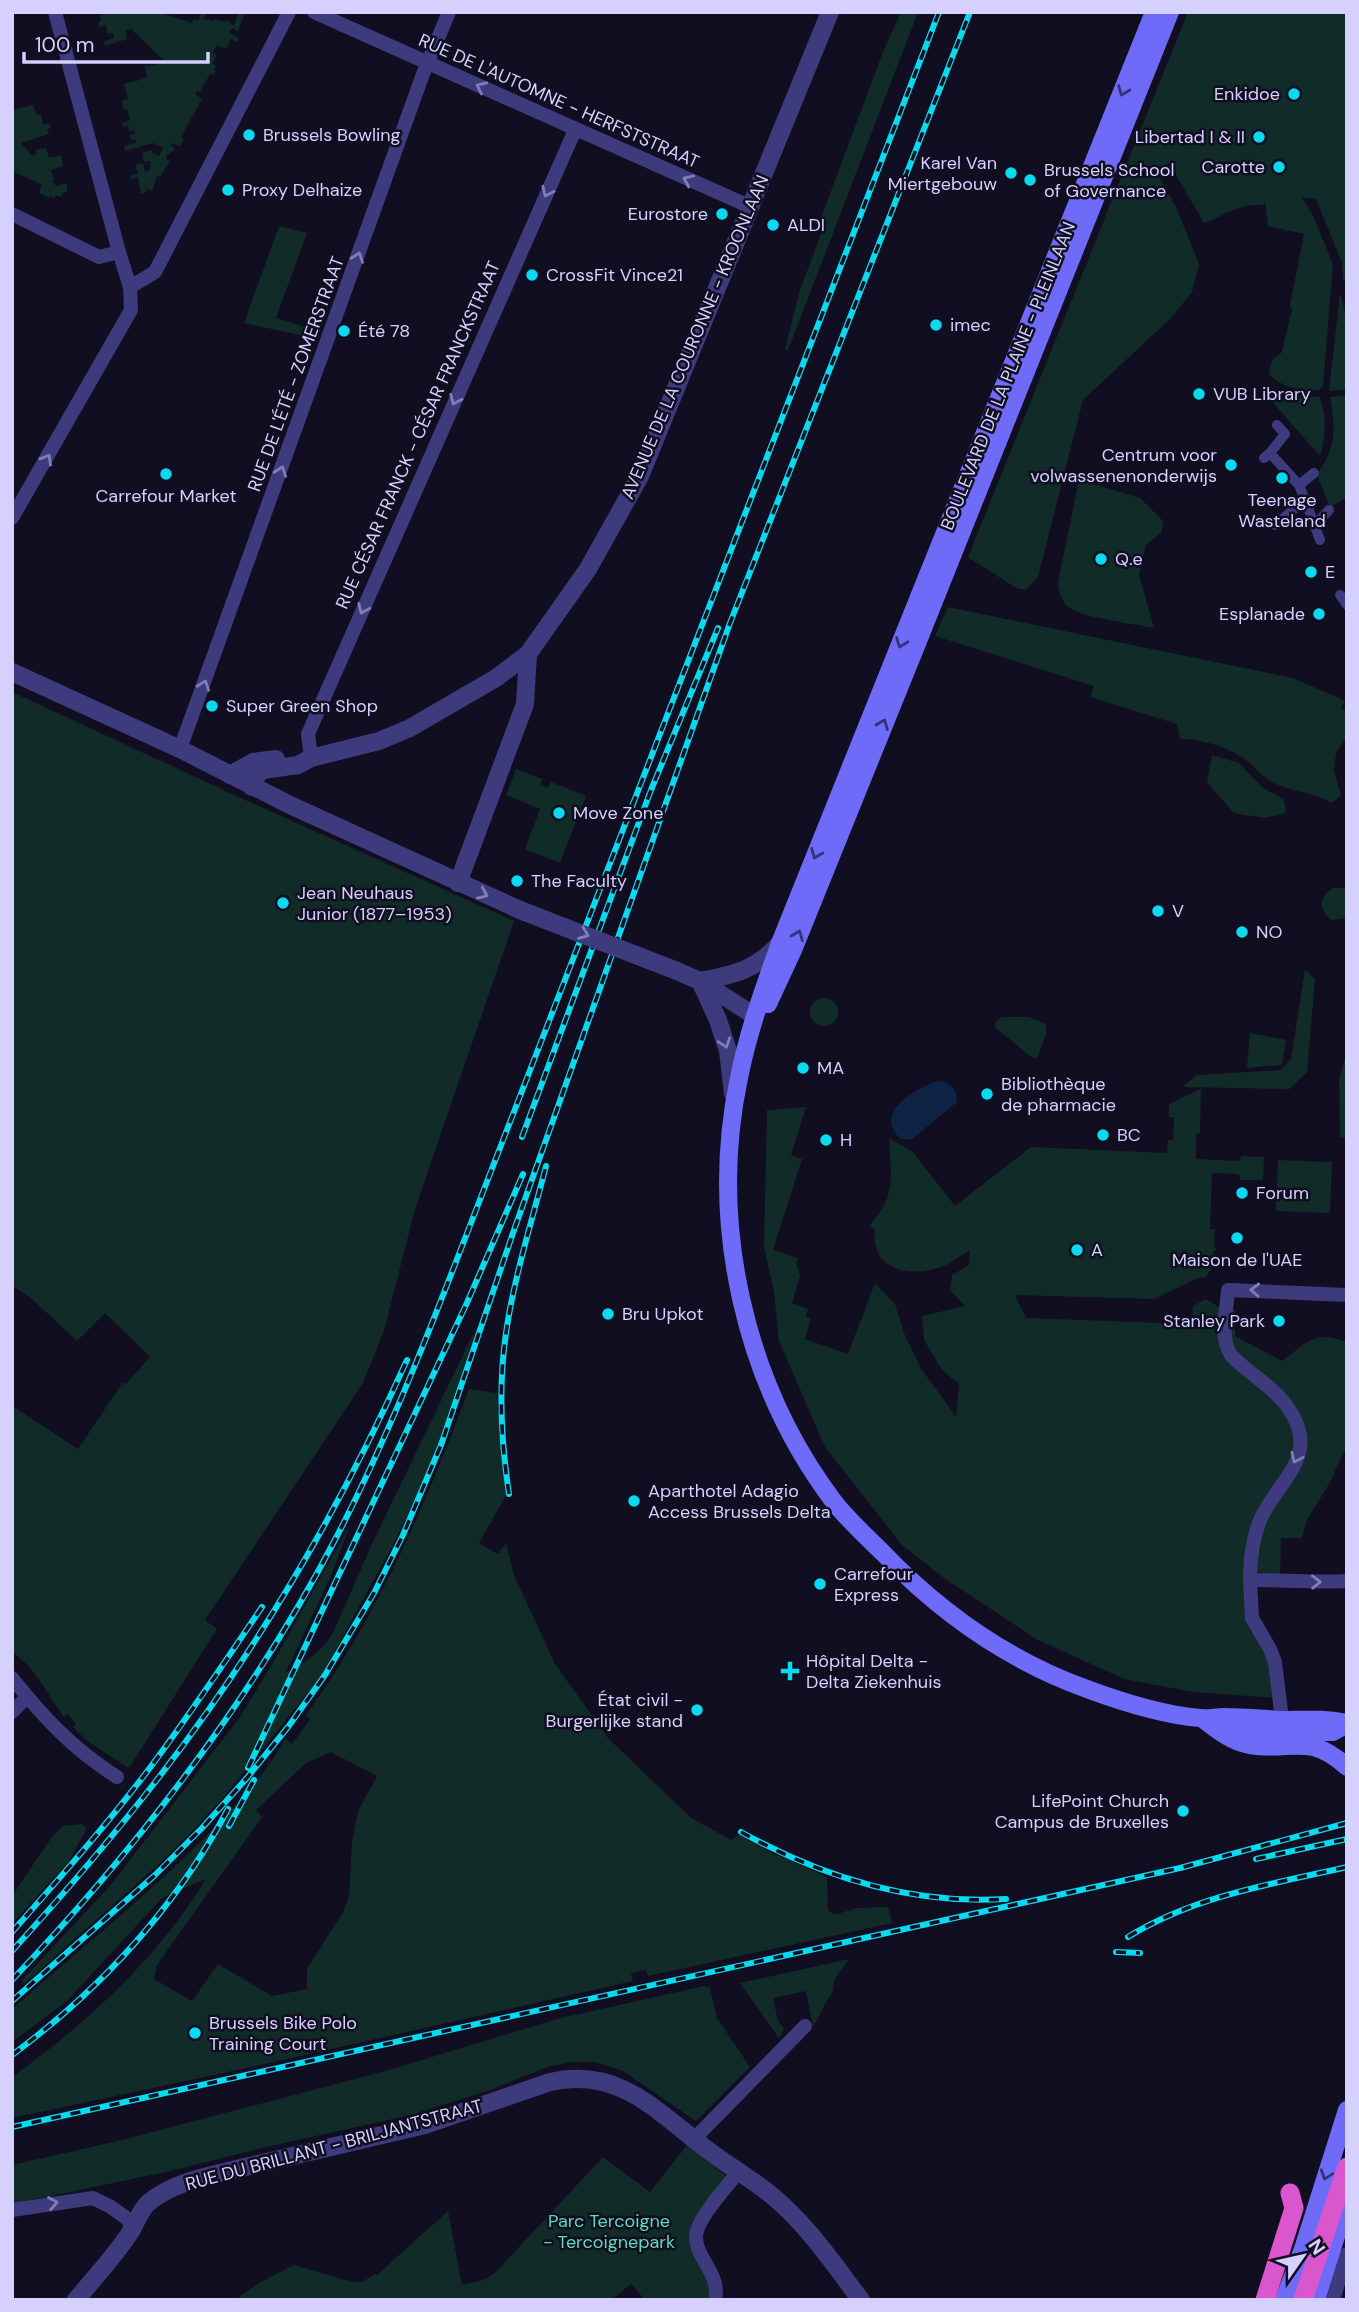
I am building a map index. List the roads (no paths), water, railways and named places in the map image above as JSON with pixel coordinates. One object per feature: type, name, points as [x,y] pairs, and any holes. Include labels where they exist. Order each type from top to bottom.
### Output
[{"type":"highway","points":[[1303,2300],[1347,2167]]},
{"type":"highway","points":[[1265,2300],[1294,2208],[1290,2193]]},
{"type":"main road","name":"BOULEVARD DE LA PLAINE - PLEINLAAN","points":[[755,1016],[769,1004],[779,983],[888,694],[1160,19]]},
{"type":"main road","name":"BOULEVARD DE LA PLAINE - PLEINLAAN","points":[[755,1016],[780,943],[888,694]]},
{"type":"main road","points":[[755,1016],[738,1079],[734,1109],[729,1199],[731,1232],[745,1317],[756,1357],[777,1409],[805,1461],[835,1504],[921,1590],[989,1641],[1030,1665],[1114,1698],[1247,1732],[1283,1726],[1333,1732],[1347,1723]]},
{"type":"main road","points":[[1209,1724],[1227,1737],[1250,1745],[1313,1746],[1332,1753],[1347,1767]]},
{"type":"main road","points":[[1284,2300],[1347,2110]]},
{"type":"main road","points":[[1316,2300],[1347,2202]]},
{"type":"street","points":[[12,518],[131,310],[130,287],[55,12]]},
{"type":"street","points":[[130,287],[155,272],[289,12]]},
{"type":"street","name":"RUE DE L'AUTOMNE - HERFSTSTRAAT","points":[[314,12],[751,207]]},
{"type":"street","name":"RUE DE L'ÉTÉ - ZOMERSTRAAT","points":[[180,749],[427,64],[449,12]]},
{"type":"street","name":"AVENUE DE LA COURONNE - KROONLAAN","points":[[252,787],[262,770],[298,765],[311,758],[360,747],[410,728],[496,678],[528,654],[588,569],[640,476],[830,12]]},
{"type":"street","name":"RUE CÉSAR FRANCK - CÉSAR FRANCKSTRAAT","points":[[311,758],[308,734],[576,130]]},
{"type":"street","points":[[12,214],[99,257],[119,252]]},
{"type":"street","points":[[1277,425],[1285,434],[1267,456],[1283,475],[1299,485],[1320,540]]},
{"type":"street","points":[[1299,485],[1314,472]]},
{"type":"street","points":[[1275,525],[1305,500]]},
{"type":"street","points":[[1314,526],[1329,510]]},
{"type":"street","points":[[1340,594],[1347,605]]},
{"type":"street","points":[[458,883],[525,704],[528,654]]},
{"type":"street","points":[[12,672],[180,749],[252,787],[458,883],[700,981],[755,1016]]},
{"type":"street","name":"AVENUE DE LA COURONNE - KROONLAAN","points":[[230,775],[253,762],[294,757],[311,758]]},
{"type":"street","points":[[700,981],[739,974],[758,963],[780,943]]},
{"type":"street","points":[[700,981],[718,1020],[728,1051],[734,1109]]},
{"type":"street","points":[[1283,1726],[1275,1662],[1252,1618],[1251,1549],[1261,1518],[1300,1454],[1301,1432],[1288,1407],[1271,1387],[1235,1359],[1226,1348],[1228,1290],[1347,1295]]},
{"type":"street","points":[[1250,1580],[1286,1583],[1347,1581]]},
{"type":"street","points":[[12,1678],[61,1735],[87,1758],[117,1777]]},
{"type":"street","points":[[12,1712],[27,1697]]},
{"type":"street","points":[[694,2139],[805,2026]]},
{"type":"street","name":"RUE DU BRILLANT - BRILJANTSTRAAT","points":[[76,2300],[131,2231],[145,2221],[156,2208],[163,2194],[193,2180],[425,2125],[568,2078],[597,2079],[620,2086],[641,2098],[770,2194],[798,2220],[861,2300]]},
{"type":"street","points":[[715,2300],[717,2292],[714,2279],[697,2244],[698,2229],[738,2172]]},
{"type":"street","points":[[12,2210],[93,2197],[129,2220],[131,2231]]},
{"type":"street","points":[[1333,2300],[1347,2254]]},
{"type":"water","points":[[938,1081],[952,1087],[957,1102],[912,1139],[901,1139],[893,1130],[891,1120],[894,1112],[909,1096]]},
{"type":"railway","points":[[12,1980],[148,1824],[230,1713],[304,1597],[371,1467],[445,1290],[939,12]]},
{"type":"railway","points":[[12,2001],[154,1876],[246,1779],[325,1675],[374,1593],[403,1535],[441,1445],[514,1230],[730,623],[970,12]]},
{"type":"railway","points":[[522,1137],[651,790],[718,628]]},
{"type":"railway","points":[[509,1494],[502,1414],[506,1333],[546,1166]]},
{"type":"railway","points":[[248,1768],[466,1305],[523,1174]]},
{"type":"railway","points":[[12,1951],[86,1868],[139,1803],[228,1682],[325,1525],[407,1360]]},
{"type":"railway","points":[[12,1932],[146,1773],[262,1607]]},
{"type":"railway","points":[[229,1826],[254,1780]]},
{"type":"railway","points":[[12,2055],[76,2002],[134,1944],[185,1880],[228,1809]]},
{"type":"railway","points":[[12,2127],[1180,1868],[1347,1823]]},
{"type":"railway","points":[[741,1832],[803,1862],[869,1885],[936,1897],[1006,1899]]},
{"type":"railway","points":[[1256,1859],[1347,1839]]},
{"type":"railway","points":[[1128,1937],[1153,1923],[1207,1901],[1347,1867]]},
{"type":"railway","points":[[1116,1952],[1140,1953]]},
{"type":"place","name":"Enkidoe","points":[[1294,94]]},
{"type":"place","name":"Brussels Bowling","points":[[249,135]]},
{"type":"place","name":"Libertad I & II","points":[[1259,137]]},
{"type":"place","name":"Carotte","points":[[1279,167]]},
{"type":"place","name":"Karel Van Miertgebouw","points":[[1011,173]]},
{"type":"place","name":"Brussels School of Governance","points":[[1030,180]]},
{"type":"place","name":"Proxy Delhaize","points":[[228,190]]},
{"type":"place","name":"Eurostore","points":[[722,214]]},
{"type":"place","name":"ALDI","points":[[773,225]]},
{"type":"place","name":"CrossFit Vince21","points":[[532,275]]},
{"type":"place","name":"imec","points":[[936,325]]},
{"type":"place","name":"Été 78","points":[[344,331]]},
{"type":"place","name":"VUB Library","points":[[1199,394]]},
{"type":"place","name":"Centrum voor volwassenenonderwijs","points":[[1231,465]]},
{"type":"place","name":"Carrefour Market","points":[[166,474]]},
{"type":"place","name":"Teenage Wasteland","points":[[1282,478]]},
{"type":"place","name":"Q.e","points":[[1101,559]]},
{"type":"place","name":"E","points":[[1311,572]]},
{"type":"place","name":"Esplanade","points":[[1319,614]]},
{"type":"place","name":"Super Green Shop","points":[[212,706]]},
{"type":"place","name":"Move Zone","points":[[559,813]]},
{"type":"place","name":"The Faculty","points":[[517,881]]},
{"type":"place","name":"Jean Neuhaus Junior (1877–1953)","points":[[283,903]]},
{"type":"place","name":"V","points":[[1158,911]]},
{"type":"place","name":"NO","points":[[1242,932]]},
{"type":"place","name":"MA","points":[[803,1068]]},
{"type":"place","name":"Bibliothèque de pharmacie","points":[[987,1094]]},
{"type":"place","name":"BC","points":[[1103,1135]]},
{"type":"place","name":"H","points":[[826,1140]]},
{"type":"place","name":"Forum","points":[[1242,1193]]},
{"type":"place","name":"Maison de l'UAE","points":[[1237,1238]]},
{"type":"place","name":"A","points":[[1077,1250]]},
{"type":"place","name":"Bru Upkot","points":[[608,1314]]},
{"type":"place","name":"Stanley Park","points":[[1279,1321]]},
{"type":"place","name":"Aparthotel Adagio Access Brussels Delta","points":[[634,1501]]},
{"type":"place","name":"Carrefour Express","points":[[820,1584]]},
{"type":"place","name":"Hôpital Delta - Delta Ziekenhuis","points":[[790,1671]]},
{"type":"place","name":"État civil - Burgerlijke stand","points":[[697,1710]]},
{"type":"place","name":"LifePoint Church Campus de Bruxelles","points":[[1183,1811]]},
{"type":"place","name":"Brussels Bike Polo Training Court","points":[[195,2033]]},
{"type":"park label","name":"Parc Tercoigne - Tercoignepark","points":[[609,2231]]}]
